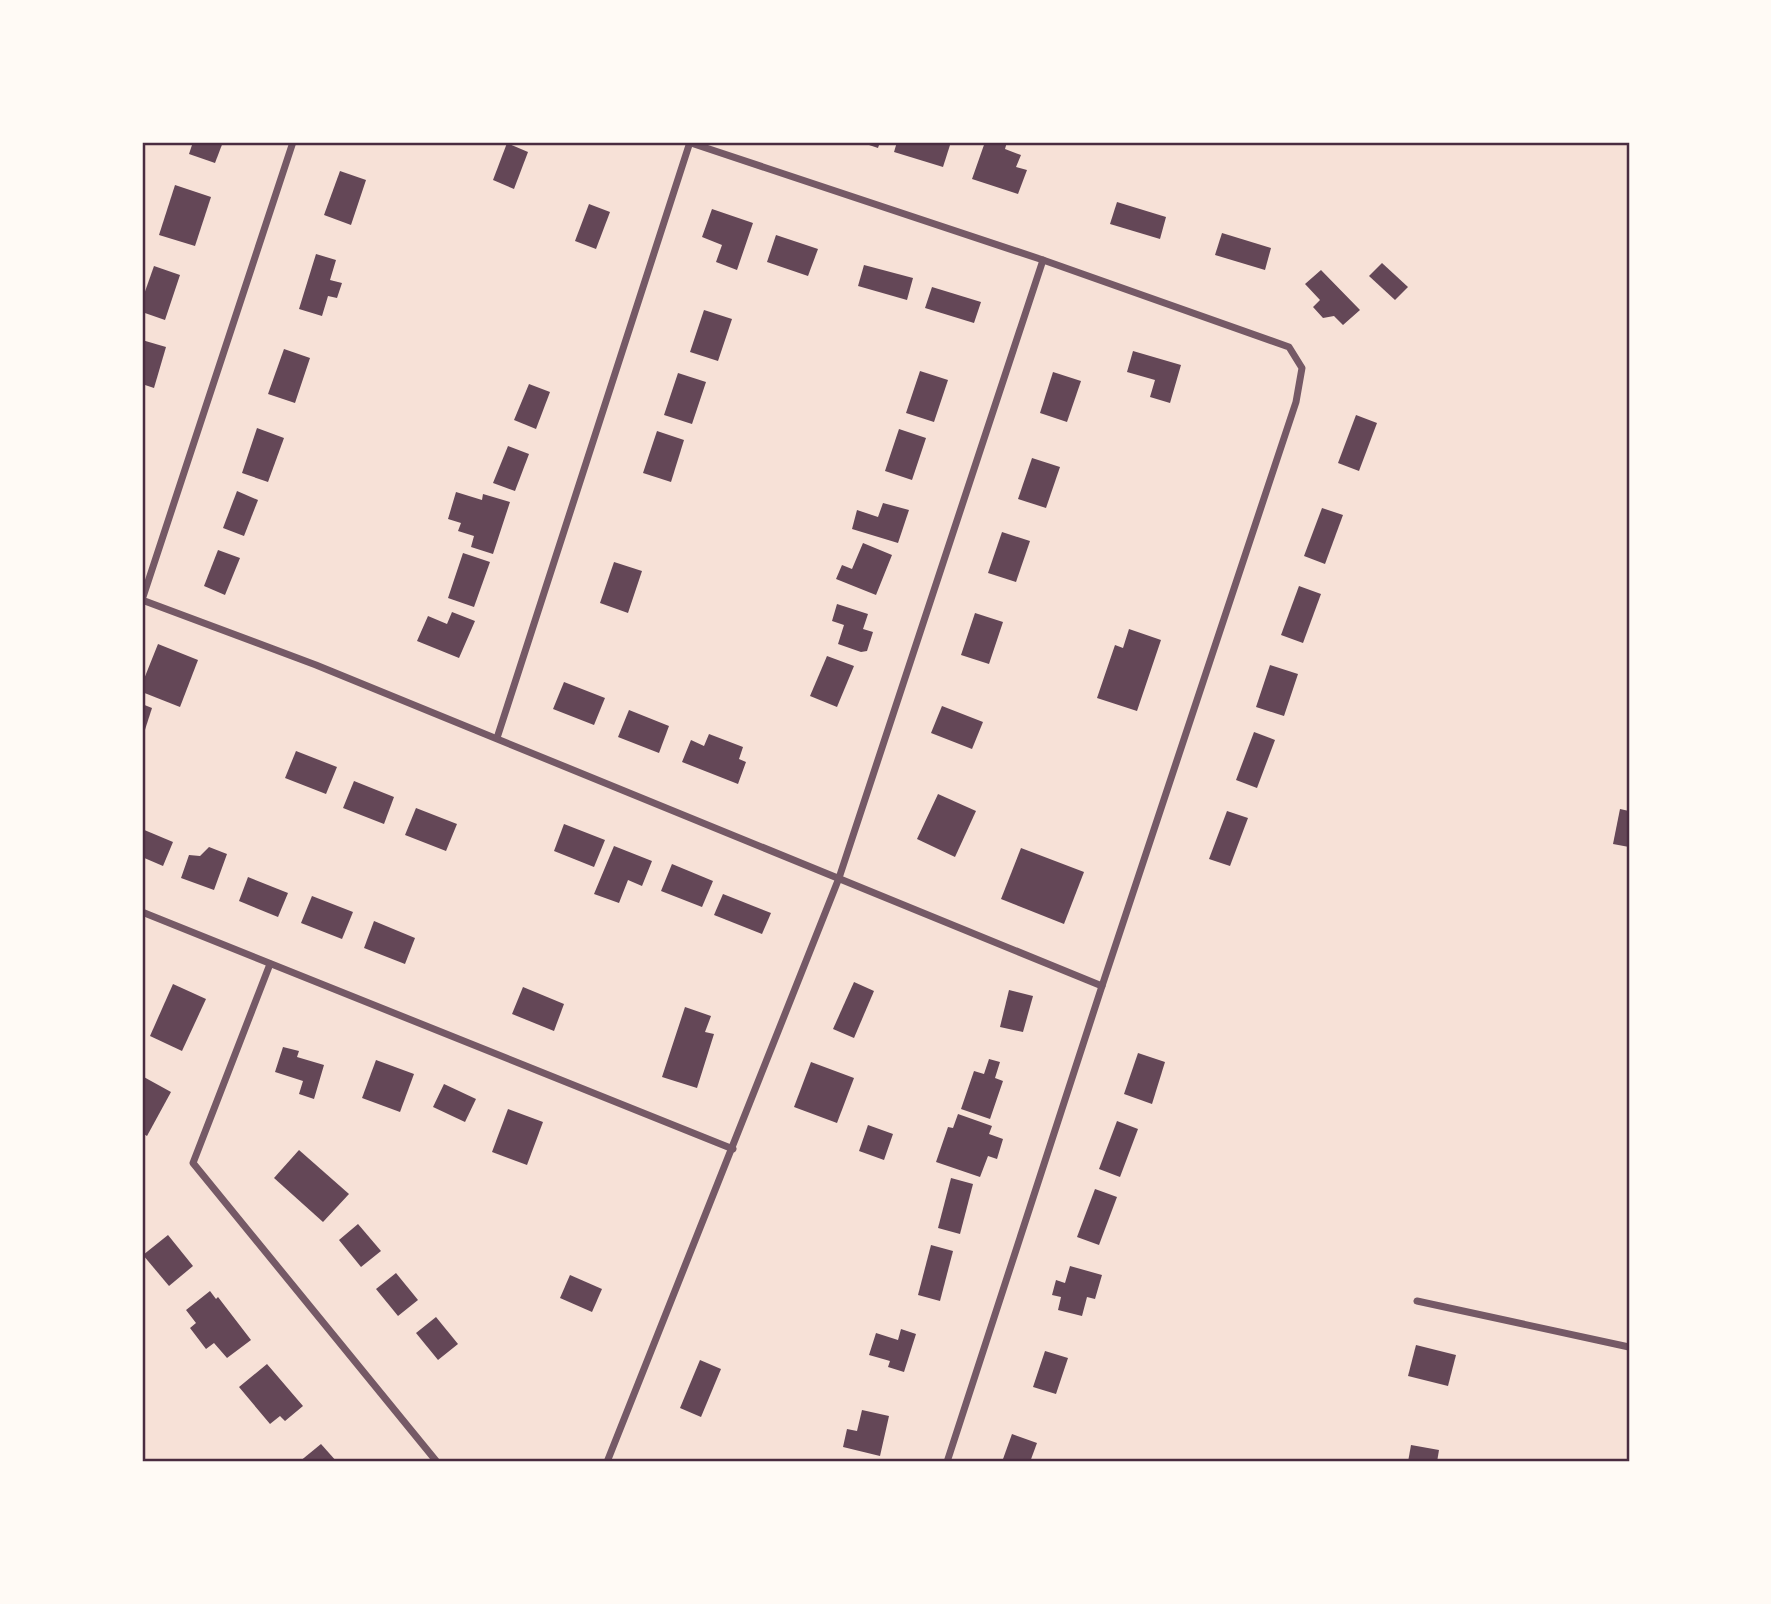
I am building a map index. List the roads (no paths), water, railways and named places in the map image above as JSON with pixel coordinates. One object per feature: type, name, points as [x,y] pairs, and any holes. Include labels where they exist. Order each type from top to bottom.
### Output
[{"type":"street","points":[[293,142],[142,600],[316,665],[1102,986]]},
{"type":"street","points":[[497,738],[689,142],[1042,260],[1289,347],[1297,357],[1302,368],[1296,402],[947,1462]]},
{"type":"street","points":[[607,1462],[839,878],[1042,260]]},
{"type":"street","points":[[142,912],[733,1149]]},
{"type":"street","points":[[270,964],[193,1163],[437,1462]]},
{"type":"street","points":[[1417,1301],[1629,1347]]}]
